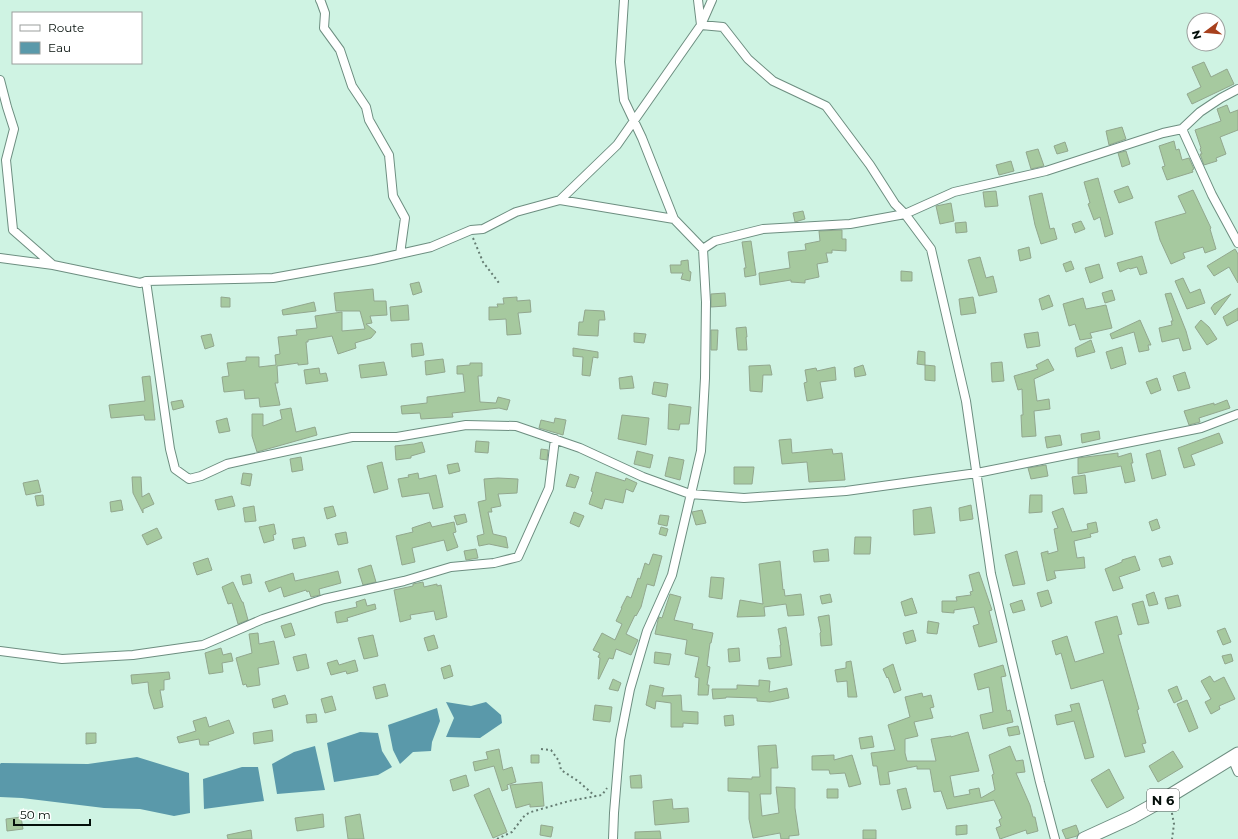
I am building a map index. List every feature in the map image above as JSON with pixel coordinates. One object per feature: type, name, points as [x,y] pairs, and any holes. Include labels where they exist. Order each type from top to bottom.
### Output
[{"type":"main road","name":"N 6","points":[[1084,839],[1132,817],[1235,756]]},
{"type":"street","points":[[320,0],[325,13],[324,28],[340,50],[352,86],[366,107],[369,120],[389,155],[392,196],[405,218],[400,254]]},
{"type":"street","points":[[613,839],[620,740],[630,690],[647,631],[672,575],[701,451],[706,378],[706,302],[703,250],[674,219],[642,138],[624,100],[620,62],[624,0]]},
{"type":"street","points":[[698,0],[701,24]]},
{"type":"street","points":[[560,200],[617,145],[701,24],[712,0]]},
{"type":"street","points":[[701,24],[723,27],[748,59],[773,81],[826,106],[870,165],[895,204],[905,214],[931,249],[966,401],[991,574],[1040,782],[1056,839]]},
{"type":"street","points":[[0,80],[14,129],[6,160],[13,230],[53,265]]},
{"type":"street","points":[[703,250],[715,241],[763,229],[850,224],[905,214],[954,192],[1046,171],[1163,133],[1182,129],[1200,112],[1220,98],[1238,89]]},
{"type":"street","points":[[1182,129],[1212,195],[1238,243]]},
{"type":"street","points":[[0,258],[53,265],[140,283],[146,281],[273,278],[431,247],[471,230],[483,229],[516,212],[560,200],[674,219]]},
{"type":"street","points":[[146,281],[170,449],[175,469],[189,479],[201,476],[227,464],[352,438],[397,437],[466,425],[516,426],[580,448],[643,477],[690,494],[744,498],[846,491],[977,473],[1201,428],[1238,414]]},
{"type":"street","points":[[0,651],[62,659],[133,655],[203,645],[264,619],[324,600],[404,581],[450,567],[494,563],[518,558],[550,488],[555,439]]},
{"type":"street","points":[[1235,756],[1238,772]]},
{"type":"path","points":[[471,230],[483,262],[499,283]]},
{"type":"path","points":[[542,749],[551,750],[558,761],[561,770],[578,781],[594,796]]},
{"type":"path","points":[[496,839],[512,832],[525,815],[569,801],[602,795],[618,772]]},
{"type":"path","points":[[1168,797],[1174,824],[1172,839]]},
{"type":"water","points":[[446,702],[471,706],[486,702],[501,715],[502,723],[480,738],[446,737],[454,718]]},
{"type":"water","points":[[437,708],[440,721],[432,742],[431,751],[413,752],[400,764],[393,750],[388,725]]},
{"type":"water","points":[[360,732],[378,733],[382,751],[392,767],[378,775],[334,782],[327,743]]},
{"type":"water","points":[[315,746],[325,790],[277,794],[272,764],[294,752]]},
{"type":"water","points":[[137,757],[189,773],[190,813],[174,816],[140,809],[104,808],[22,798],[0,797],[1,763],[88,764]]},
{"type":"water","points":[[242,767],[258,767],[264,801],[204,809],[203,779]]},
{"type":"building","points":[[1204,62],[1211,77],[1227,69],[1234,84],[1192,104],[1187,94],[1201,87],[1192,67]]},
{"type":"building","points":[[1227,105],[1230,113],[1238,110],[1238,130],[1220,137],[1226,154],[1216,158],[1217,161],[1204,165],[1200,154],[1202,154],[1201,148],[1195,130],[1221,121],[1217,109]]},
{"type":"building","points":[[1122,127],[1126,139],[1109,145],[1106,131]]},
{"type":"building","points":[[1174,141],[1176,150],[1179,149],[1182,160],[1189,158],[1194,169],[1192,170],[1193,172],[1167,180],[1162,167],[1165,166],[1159,146]]},
{"type":"building","points":[[1065,142],[1068,151],[1057,154],[1054,146]]},
{"type":"building","points":[[1038,149],[1044,166],[1031,169],[1026,152]]},
{"type":"building","points":[[1126,151],[1130,164],[1122,167],[1118,153]]},
{"type":"building","points":[[1011,161],[1014,171],[999,175],[996,165]]},
{"type":"building","points":[[1098,178],[1113,234],[1105,237],[1100,217],[1094,220],[1088,204],[1090,203],[1084,182]]},
{"type":"building","points":[[1128,186],[1133,198],[1119,203],[1114,191]]},
{"type":"building","points":[[1193,190],[1211,228],[1210,229],[1216,249],[1205,253],[1203,247],[1183,253],[1185,258],[1171,264],[1160,240],[1155,222],[1186,213],[1178,196]]},
{"type":"building","points":[[996,191],[998,206],[985,207],[983,192]]},
{"type":"building","points":[[1042,193],[1050,229],[1054,228],[1057,239],[1041,244],[1035,225],[1029,196]]},
{"type":"building","points":[[951,203],[954,221],[940,224],[936,206]]},
{"type":"building","points":[[803,211],[805,219],[795,222],[793,213]]},
{"type":"building","points":[[1081,221],[1085,229],[1075,233],[1072,224]]},
{"type":"building","points":[[966,222],[967,232],[956,233],[955,223]]},
{"type":"building","points":[[842,230],[842,239],[846,239],[846,251],[832,250],[832,253],[826,253],[828,262],[817,264],[819,277],[805,280],[805,283],[791,282],[791,280],[760,285],[759,273],[790,268],[788,252],[806,250],[805,244],[820,241],[819,231]]},
{"type":"building","points":[[751,241],[756,275],[745,277],[744,268],[746,268],[742,242]]},
{"type":"building","points":[[1029,247],[1031,258],[1020,261],[1018,250]]},
{"type":"building","points":[[1235,249],[1238,254],[1238,283],[1229,267],[1214,276],[1207,266]]},
{"type":"building","points":[[1142,256],[1147,273],[1140,275],[1137,267],[1129,268],[1120,272],[1117,263]]},
{"type":"building","points":[[980,257],[986,278],[993,276],[997,292],[979,296],[968,260]]},
{"type":"building","points":[[688,260],[689,271],[691,272],[690,281],[681,279],[683,273],[671,273],[670,265],[681,265],[681,261]]},
{"type":"building","points":[[1071,261],[1074,269],[1066,272],[1063,264]]},
{"type":"building","points":[[1099,264],[1103,278],[1090,283],[1085,268]]},
{"type":"building","points":[[901,271],[912,272],[912,281],[901,281]]},
{"type":"building","points":[[1183,278],[1190,293],[1200,289],[1205,303],[1187,309],[1175,281]]},
{"type":"building","points":[[419,282],[422,292],[413,295],[410,284]]},
{"type":"building","points":[[373,289],[374,301],[386,301],[387,315],[370,316],[372,323],[366,324],[376,332],[371,338],[355,343],[356,348],[338,354],[332,336],[308,340],[308,342],[306,342],[308,364],[298,365],[298,363],[277,366],[278,383],[275,383],[280,405],[260,407],[259,398],[245,399],[244,390],[224,392],[222,377],[229,376],[227,363],[246,361],[246,357],[259,357],[259,367],[276,365],[275,355],[280,354],[278,337],[297,335],[296,330],[317,328],[315,316],[342,312],[342,331],[365,329],[360,311],[336,311],[334,293]]},
{"type":"building","points":[[1112,290],[1115,300],[1105,303],[1102,293]]},
{"type":"building","points":[[725,293],[726,306],[711,307],[711,294]]},
{"type":"building","points":[[1171,293],[1186,331],[1191,349],[1183,351],[1179,338],[1162,342],[1159,328],[1172,325],[1171,321],[1173,321],[1165,294]]},
{"type":"building","points":[[1231,294],[1215,315],[1211,308],[1214,304]]},
{"type":"building","points":[[1049,295],[1053,306],[1042,310],[1039,299]]},
{"type":"building","points":[[221,297],[230,298],[230,307],[221,307]]},
{"type":"building","points":[[517,297],[517,301],[530,300],[531,312],[518,313],[521,334],[507,335],[506,319],[489,320],[489,307],[498,307],[497,304],[504,304],[503,298]]},
{"type":"building","points":[[973,297],[976,313],[961,315],[959,299]]},
{"type":"building","points":[[1083,298],[1086,309],[1106,305],[1112,328],[1090,333],[1092,338],[1080,340],[1075,324],[1069,326],[1063,304]]},
{"type":"building","points":[[314,302],[316,311],[283,315],[282,310]]},
{"type":"building","points":[[408,305],[409,320],[391,321],[390,307]]},
{"type":"building","points":[[1238,308],[1238,320],[1227,326],[1223,317]]},
{"type":"building","points":[[585,310],[604,311],[605,320],[599,320],[598,336],[578,335],[579,322],[583,322]]},
{"type":"building","points":[[1140,320],[1151,345],[1148,345],[1149,350],[1139,352],[1134,332],[1112,339],[1110,334]]},
{"type":"building","points":[[1201,320],[1209,327],[1217,339],[1207,345],[1195,327]]},
{"type":"building","points":[[746,327],[747,350],[738,350],[736,328]]},
{"type":"building","points":[[711,330],[718,330],[717,350],[711,350]]},
{"type":"building","points":[[1038,332],[1040,346],[1027,348],[1024,334]]},
{"type":"building","points":[[634,333],[646,334],[644,343],[634,342]]},
{"type":"building","points":[[211,334],[214,346],[205,349],[201,336]]},
{"type":"building","points":[[1091,340],[1095,352],[1077,357],[1075,348]]},
{"type":"building","points":[[422,343],[424,355],[412,357],[411,344]]},
{"type":"building","points":[[1122,347],[1126,364],[1111,369],[1106,352]]},
{"type":"building","points":[[573,348],[598,352],[598,358],[593,357],[590,376],[582,375],[583,357],[573,356]]},
{"type":"building","points":[[918,351],[925,352],[925,365],[917,364]]},
{"type":"building","points":[[443,359],[445,372],[426,375],[425,361]]},
{"type":"building","points":[[1048,359],[1054,370],[1034,379],[1037,401],[1049,399],[1050,409],[1034,411],[1036,436],[1022,437],[1022,389],[1018,390],[1014,376],[1038,369],[1036,365]]},
{"type":"building","points":[[384,362],[387,375],[361,378],[359,365]]},
{"type":"building","points":[[1002,362],[1004,381],[992,382],[991,363]]},
{"type":"building","points":[[470,363],[482,363],[482,376],[478,376],[480,402],[496,403],[498,397],[510,400],[507,410],[499,408],[452,413],[453,417],[421,419],[420,413],[402,414],[401,406],[427,403],[427,397],[465,392],[463,374],[457,374],[457,366],[470,365]]},
{"type":"building","points":[[770,365],[772,375],[763,375],[762,392],[750,391],[749,366]]},
{"type":"building","points":[[863,365],[866,375],[855,377],[854,368]]},
{"type":"building","points":[[925,365],[935,366],[935,381],[925,380]]},
{"type":"building","points":[[835,367],[836,380],[820,382],[823,398],[807,401],[804,383],[807,382],[805,370],[816,368],[817,371]]},
{"type":"building","points":[[319,368],[320,374],[326,373],[328,381],[306,384],[304,370]]},
{"type":"building","points":[[1185,372],[1190,388],[1178,391],[1173,376]]},
{"type":"building","points":[[150,376],[155,420],[145,420],[144,415],[111,418],[109,405],[145,401],[142,377]]},
{"type":"building","points":[[632,376],[634,388],[620,389],[619,378]]},
{"type":"building","points":[[1157,378],[1161,390],[1151,394],[1146,382]]},
{"type":"building","points":[[654,382],[668,384],[666,397],[652,394]]},
{"type":"building","points":[[182,400],[184,407],[173,410],[171,402]]},
{"type":"building","points":[[1227,400],[1230,408],[1199,418],[1200,422],[1189,425],[1184,411],[1214,403],[1214,405]]},
{"type":"building","points":[[669,404],[691,407],[689,424],[680,424],[679,430],[668,429]]},
{"type":"building","points":[[291,408],[296,432],[315,427],[317,435],[257,452],[252,436],[252,414],[263,414],[263,426],[282,419],[280,410]]},
{"type":"building","points":[[622,415],[649,418],[646,445],[618,439]]},
{"type":"building","points":[[227,418],[230,431],[219,433],[216,421]]},
{"type":"building","points":[[555,418],[566,420],[563,435],[539,428],[541,420],[554,423]]},
{"type":"building","points":[[1099,431],[1100,439],[1082,443],[1081,434]]},
{"type":"building","points":[[1219,433],[1223,443],[1191,455],[1195,465],[1184,468],[1178,448]]},
{"type":"building","points":[[1060,435],[1062,445],[1047,448],[1045,437]]},
{"type":"building","points":[[791,439],[792,453],[832,449],[833,454],[842,453],[845,480],[809,482],[807,462],[782,464],[779,440]]},
{"type":"building","points":[[476,441],[489,442],[488,453],[475,452]]},
{"type":"building","points":[[422,442],[425,452],[411,456],[411,458],[396,460],[395,446]]},
{"type":"building","points":[[541,449],[548,450],[547,460],[540,459]]},
{"type":"building","points":[[1160,450],[1166,475],[1152,479],[1146,454]]},
{"type":"building","points":[[637,451],[653,455],[650,468],[634,464]]},
{"type":"building","points":[[1118,453],[1118,457],[1131,453],[1133,463],[1131,463],[1135,481],[1125,483],[1121,466],[1078,474],[1078,458]]},
{"type":"building","points":[[301,457],[303,470],[292,472],[290,459]]},
{"type":"building","points":[[669,457],[684,460],[680,480],[665,476]]},
{"type":"building","points":[[382,462],[388,489],[374,493],[367,466]]},
{"type":"building","points":[[458,463],[460,471],[449,474],[447,465]]},
{"type":"building","points":[[1046,465],[1048,476],[1031,479],[1028,468]]},
{"type":"building","points":[[734,467],[754,467],[752,484],[734,484]]},
{"type":"building","points":[[596,472],[625,481],[626,478],[637,483],[633,492],[626,489],[623,503],[605,499],[602,509],[589,504],[593,492],[591,491]]},
{"type":"building","points":[[243,473],[252,474],[250,486],[241,484]]},
{"type":"building","points":[[418,473],[419,479],[436,475],[443,507],[433,509],[429,493],[402,497],[398,479],[409,477],[408,475]]},
{"type":"building","points":[[570,474],[579,477],[575,488],[566,486]]},
{"type":"building","points":[[1085,475],[1087,493],[1074,494],[1072,477]]},
{"type":"building","points":[[132,477],[141,477],[142,497],[149,493],[154,504],[143,509],[143,513],[133,493]]},
{"type":"building","points":[[484,479],[518,479],[517,493],[498,494],[501,506],[491,508],[492,512],[488,512],[493,534],[506,537],[508,548],[489,544],[479,546],[477,536],[484,534],[478,502],[486,500]]},
{"type":"building","points":[[38,480],[41,492],[26,495],[23,483]]},
{"type":"building","points":[[43,495],[44,505],[37,506],[35,496]]},
{"type":"building","points":[[1030,495],[1042,495],[1042,512],[1029,513]]},
{"type":"building","points":[[232,496],[235,506],[218,510],[215,500]]},
{"type":"building","points":[[121,500],[123,510],[111,512],[110,502]]},
{"type":"building","points":[[971,505],[973,519],[960,521],[959,508]]},
{"type":"building","points":[[254,506],[256,521],[245,522],[243,508]]},
{"type":"building","points":[[333,506],[336,516],[327,519],[324,508]]},
{"type":"building","points":[[931,507],[935,533],[914,535],[913,510]]},
{"type":"building","points":[[1063,508],[1072,532],[1088,529],[1087,524],[1096,522],[1098,532],[1090,534],[1091,537],[1074,541],[1077,558],[1084,557],[1085,568],[1054,571],[1056,578],[1047,581],[1041,553],[1048,551],[1048,554],[1058,551],[1054,529],[1058,528],[1052,512]]},
{"type":"building","points":[[702,510],[706,523],[696,525],[692,512]]},
{"type":"building","points":[[574,512],[584,516],[579,527],[570,523]]},
{"type":"building","points":[[465,514],[467,522],[457,525],[454,516]]},
{"type":"building","points":[[660,515],[669,516],[667,526],[658,524]]},
{"type":"building","points":[[1157,519],[1160,528],[1152,531],[1149,522]]},
{"type":"building","points":[[430,522],[432,527],[454,522],[456,532],[453,533],[458,547],[447,551],[444,540],[412,548],[415,562],[402,565],[396,536],[413,532],[412,528]]},
{"type":"building","points":[[274,524],[276,534],[273,535],[274,540],[264,543],[259,527]]},
{"type":"building","points":[[661,527],[668,529],[666,536],[659,534]]},
{"type":"building","points":[[157,528],[162,538],[147,545],[142,535]]},
{"type":"building","points":[[346,532],[348,543],[338,545],[335,534]]},
{"type":"building","points":[[304,537],[306,546],[294,549],[292,539]]},
{"type":"building","points":[[855,537],[871,537],[870,554],[854,554]]},
{"type":"building","points":[[476,549],[478,558],[466,560],[464,551]]},
{"type":"building","points":[[828,549],[829,561],[814,562],[813,551]]},
{"type":"building","points":[[1017,551],[1025,584],[1013,586],[1005,555]]},
{"type":"building","points":[[653,554],[662,556],[654,586],[647,584],[641,607],[636,616],[635,615],[626,634],[638,640],[631,655],[616,649],[613,659],[609,658],[598,679],[600,658],[598,657],[600,653],[593,650],[602,633],[615,640],[622,624],[616,621],[621,608],[627,596],[631,598],[638,578],[640,579],[645,563],[649,565]]},
{"type":"building","points":[[1135,556],[1140,570],[1119,577],[1123,588],[1113,591],[1105,569],[1122,562],[1122,560]]},
{"type":"building","points":[[1170,556],[1173,564],[1162,567],[1159,559]]},
{"type":"building","points":[[208,558],[212,570],[197,575],[193,563]]},
{"type":"building","points":[[780,561],[785,596],[801,594],[804,615],[788,616],[786,604],[764,607],[765,616],[737,617],[740,600],[763,604],[759,564]]},
{"type":"building","points":[[371,565],[376,582],[363,585],[358,569]]},
{"type":"building","points":[[338,571],[341,583],[319,589],[320,595],[311,597],[309,591],[307,592],[306,590],[284,597],[281,587],[269,592],[265,582],[293,573],[295,581]]},
{"type":"building","points":[[979,572],[992,610],[989,611],[997,642],[979,647],[973,626],[979,624],[974,607],[954,610],[954,613],[942,612],[942,601],[957,601],[956,597],[971,595],[970,592],[973,591],[969,575]]},
{"type":"building","points":[[250,574],[252,583],[243,585],[241,576]]},
{"type":"building","points":[[711,577],[724,578],[722,599],[709,597]]},
{"type":"building","points":[[233,582],[243,602],[248,620],[238,624],[232,603],[228,604],[222,587]]},
{"type":"building","points":[[423,582],[424,587],[437,584],[437,586],[441,585],[447,617],[436,620],[434,611],[410,615],[411,619],[400,622],[394,590]]},
{"type":"building","points":[[1048,590],[1052,603],[1041,607],[1037,593]]},
{"type":"building","points":[[1154,592],[1158,604],[1149,606],[1146,595]]},
{"type":"building","points":[[670,594],[681,597],[674,620],[693,624],[692,629],[713,633],[707,666],[710,667],[707,685],[709,685],[708,695],[698,695],[699,678],[695,677],[699,657],[685,654],[687,640],[655,634],[659,617],[662,618]]},
{"type":"building","points":[[830,594],[832,602],[822,604],[820,596]]},
{"type":"building","points":[[1178,595],[1181,606],[1168,609],[1165,598]]},
{"type":"building","points":[[912,598],[917,613],[905,616],[901,602]]},
{"type":"building","points":[[365,599],[367,606],[375,604],[376,609],[347,618],[348,621],[337,623],[335,612],[357,607],[356,602]]},
{"type":"building","points":[[1022,600],[1025,610],[1013,613],[1010,604]]},
{"type":"building","points":[[1143,601],[1149,623],[1138,625],[1132,604]]},
{"type":"building","points":[[829,615],[832,645],[821,646],[821,632],[818,617]]},
{"type":"building","points":[[1117,616],[1122,634],[1118,635],[1139,709],[1137,710],[1146,743],[1142,744],[1145,752],[1125,757],[1103,680],[1071,689],[1061,653],[1056,655],[1052,641],[1067,636],[1075,662],[1104,653],[1095,622]]},
{"type":"building","points":[[928,621],[939,623],[937,634],[927,633]]},
{"type":"building","points":[[291,623],[295,635],[285,638],[281,626]]},
{"type":"building","points":[[786,627],[792,665],[769,669],[767,658],[781,657],[781,645],[778,629]]},
{"type":"building","points":[[1225,628],[1231,642],[1223,645],[1217,631]]},
{"type":"building","points":[[913,630],[916,641],[906,644],[903,633]]},
{"type":"building","points":[[258,633],[259,644],[274,641],[279,664],[258,668],[260,685],[247,687],[246,684],[243,685],[236,658],[252,653],[249,634]]},
{"type":"building","points":[[373,635],[378,656],[364,659],[358,638]]},
{"type":"building","points":[[434,635],[438,648],[428,651],[424,638]]},
{"type":"building","points":[[221,648],[223,655],[231,653],[233,661],[222,663],[223,672],[209,674],[205,653]]},
{"type":"building","points":[[739,648],[740,661],[729,662],[728,649]]},
{"type":"building","points":[[655,652],[671,654],[669,665],[654,663]]},
{"type":"building","points":[[306,654],[309,668],[297,671],[293,657]]},
{"type":"building","points":[[1231,654],[1233,661],[1225,664],[1222,656]]},
{"type":"building","points":[[337,660],[339,665],[355,660],[358,671],[347,674],[346,671],[331,675],[327,663]]},
{"type":"building","points":[[851,661],[857,697],[848,697],[847,681],[837,682],[835,670],[846,668],[846,662]]},
{"type":"building","points":[[893,664],[901,690],[894,693],[888,677],[887,678],[883,669]]},
{"type":"building","points":[[450,665],[453,676],[444,679],[441,668]]},
{"type":"building","points":[[1003,665],[1006,676],[1001,677],[1007,711],[1010,710],[1013,722],[983,729],[980,715],[993,712],[989,687],[978,690],[974,674]]},
{"type":"building","points":[[169,672],[170,679],[164,680],[164,690],[160,690],[163,707],[154,709],[149,693],[148,682],[132,684],[131,675]]},
{"type":"building","points":[[1210,676],[1214,682],[1224,677],[1235,699],[1219,706],[1220,709],[1211,714],[1205,702],[1211,699],[1201,681]]},
{"type":"building","points":[[613,679],[621,683],[618,691],[609,689]]},
{"type":"building","points":[[759,680],[770,681],[769,692],[787,688],[789,698],[770,702],[757,701],[757,698],[726,697],[713,699],[712,689],[737,689],[737,685],[759,686]]},
{"type":"building","points":[[385,684],[388,696],[376,699],[373,687]]},
{"type":"building","points":[[650,685],[664,688],[662,696],[681,695],[682,711],[698,712],[698,724],[683,723],[683,727],[671,727],[671,703],[656,701],[655,709],[646,705]]},
{"type":"building","points":[[1177,686],[1182,699],[1174,703],[1168,690]]},
{"type":"building","points":[[922,693],[923,697],[931,695],[934,707],[930,708],[933,718],[914,722],[918,736],[905,739],[905,753],[907,761],[936,761],[931,739],[951,737],[968,732],[979,771],[950,776],[954,797],[970,794],[969,790],[979,788],[981,798],[995,790],[992,775],[994,774],[989,755],[1010,746],[1016,761],[1023,760],[1025,772],[1016,773],[1030,805],[1033,817],[1035,817],[1038,831],[1027,834],[1026,830],[1000,839],[996,828],[1001,826],[999,820],[1002,818],[994,800],[947,809],[941,791],[934,792],[930,769],[917,769],[917,766],[888,772],[890,784],[880,785],[877,766],[873,766],[871,753],[895,750],[888,725],[910,717],[905,697]]},
{"type":"building","points":[[285,695],[288,704],[274,708],[272,699]]},
{"type":"building","points":[[332,696],[336,710],[325,713],[321,699]]},
{"type":"building","points":[[1187,700],[1198,728],[1189,732],[1177,704]]},
{"type":"building","points":[[1079,703],[1094,757],[1085,759],[1074,721],[1057,725],[1055,715],[1072,711],[1070,705]]},
{"type":"building","points":[[595,705],[612,707],[610,722],[593,720]]},
{"type":"building","points":[[316,714],[317,722],[307,723],[306,715]]},
{"type":"building","points":[[733,715],[734,725],[725,726],[724,716]]},
{"type":"building","points":[[206,717],[209,727],[229,720],[234,733],[208,742],[209,745],[200,745],[199,739],[179,743],[177,737],[196,731],[193,721]]},
{"type":"building","points":[[1018,726],[1020,734],[1009,736],[1007,728]]},
{"type":"building","points":[[272,730],[273,741],[254,744],[253,733]]},
{"type":"building","points":[[86,733],[96,733],[96,743],[86,744]]},
{"type":"building","points":[[872,736],[874,747],[861,749],[859,738]]},
{"type":"building","points":[[776,745],[778,768],[771,768],[771,794],[760,794],[762,816],[779,813],[776,787],[795,788],[795,808],[799,835],[789,836],[789,839],[781,839],[780,833],[753,838],[749,819],[749,792],[728,791],[728,778],[752,779],[752,777],[760,777],[758,746]]},
{"type":"building","points":[[499,749],[503,770],[512,767],[516,782],[507,785],[508,789],[502,791],[494,766],[475,771],[473,762],[488,759],[486,752]]},
{"type":"building","points":[[1173,751],[1183,767],[1158,782],[1149,766]]},
{"type":"building","points":[[531,755],[539,755],[539,763],[531,763]]},
{"type":"building","points":[[834,755],[834,760],[852,755],[861,784],[849,787],[845,773],[830,774],[829,770],[812,770],[812,756]]},
{"type":"building","points":[[1109,769],[1124,798],[1107,808],[1091,780]]},
{"type":"building","points":[[466,775],[469,786],[453,791],[450,780]]},
{"type":"building","points":[[641,775],[642,788],[631,788],[630,776]]},
{"type":"building","points":[[542,782],[544,806],[530,807],[530,804],[516,808],[510,785]]},
{"type":"building","points":[[489,788],[507,832],[493,838],[474,795]]},
{"type":"building","points":[[906,788],[911,808],[902,810],[897,790]]},
{"type":"building","points":[[827,789],[838,789],[838,798],[827,798]]},
{"type":"building","points":[[672,799],[673,809],[688,808],[689,822],[655,825],[653,801]]},
{"type":"building","points":[[323,814],[324,827],[297,831],[295,818]]},
{"type":"building","points":[[360,814],[364,839],[348,839],[345,817]]},
{"type":"building","points":[[21,817],[23,829],[7,831],[6,819]]},
{"type":"building","points":[[541,825],[553,827],[551,837],[540,835]]},
{"type":"building","points":[[967,825],[967,834],[956,835],[956,826]]},
{"type":"building","points":[[1076,825],[1079,833],[1077,836],[1066,839],[1062,830]]},
{"type":"building","points":[[251,830],[252,839],[228,839],[227,835]]},
{"type":"building","points":[[863,830],[876,830],[876,839],[863,839]]},
{"type":"building","points":[[660,831],[661,839],[635,839],[635,832]]}]
